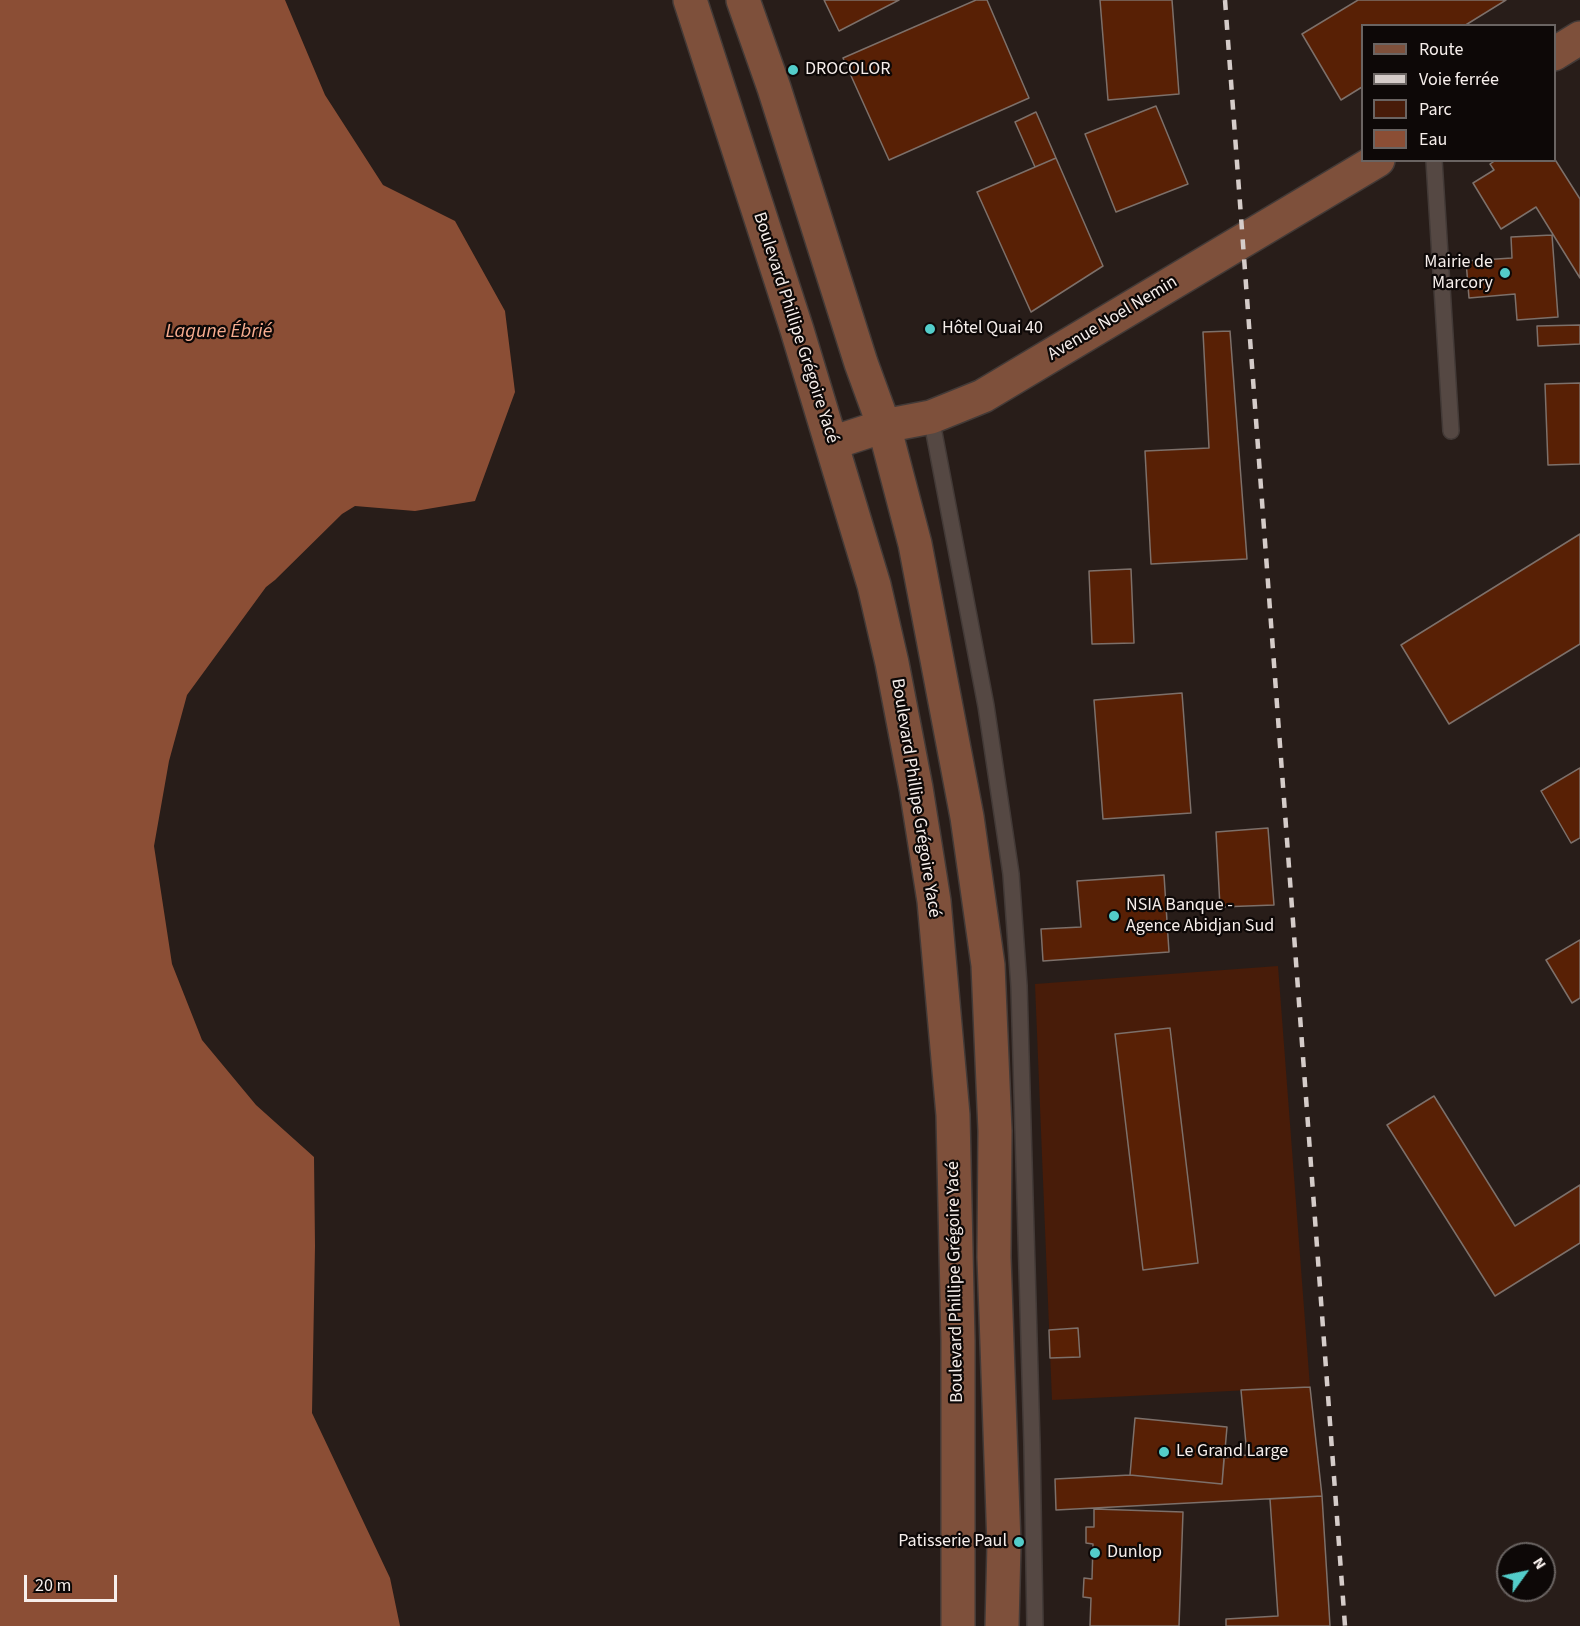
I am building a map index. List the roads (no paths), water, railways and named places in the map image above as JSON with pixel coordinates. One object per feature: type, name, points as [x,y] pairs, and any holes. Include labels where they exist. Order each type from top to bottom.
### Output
[{"type":"main road","name":"Boulevard Phillipe Grégoire Yacé","points":[[690,0],[832,443],[873,585],[892,663],[934,901],[953,1115],[958,1341],[958,1626]]},
{"type":"main road","points":[[743,0],[774,88],[861,363],[884,426],[915,544],[967,817],[988,965],[995,1131],[994,1257],[1004,1545],[1002,1626]]},
{"type":"main road","points":[[1556,53],[1580,38]]},
{"type":"main road","name":"Avenue Noel Nemin","points":[[832,443],[884,426],[931,417],[982,396],[1375,162]]},
{"type":"lane","points":[[1434,162],[1451,431]]},
{"type":"lane","points":[[931,417],[986,706],[1011,874],[1018,986],[1032,1445],[1035,1626]]},
{"type":"water","name":"Lagune Ébrié","points":[[0,0],[285,0],[325,95],[383,185],[455,221],[505,311],[515,392],[475,501],[415,511],[355,506],[342,514],[266,587],[187,695],[169,761],[154,846],[172,964],[202,1040],[256,1105],[314,1157],[312,1413],[390,1578],[400,1626],[0,1626]]},
{"type":"railway","points":[[1225,0],[1345,1626]]},
{"type":"place","name":"DROCOLOR","points":[[793,70]]},
{"type":"place","name":"Mairie de Marcory","points":[[1505,273]]},
{"type":"place","name":"Hôtel Quai 40","points":[[930,329]]},
{"type":"place","name":"NSIA Banque - Agence Abidjan Sud","points":[[1114,916]]},
{"type":"place","name":"Le Grand Large","points":[[1164,1452]]},
{"type":"place","name":"Patisserie Paul","points":[[1019,1542]]},
{"type":"place","name":"Dunlop","points":[[1095,1553]]}]
